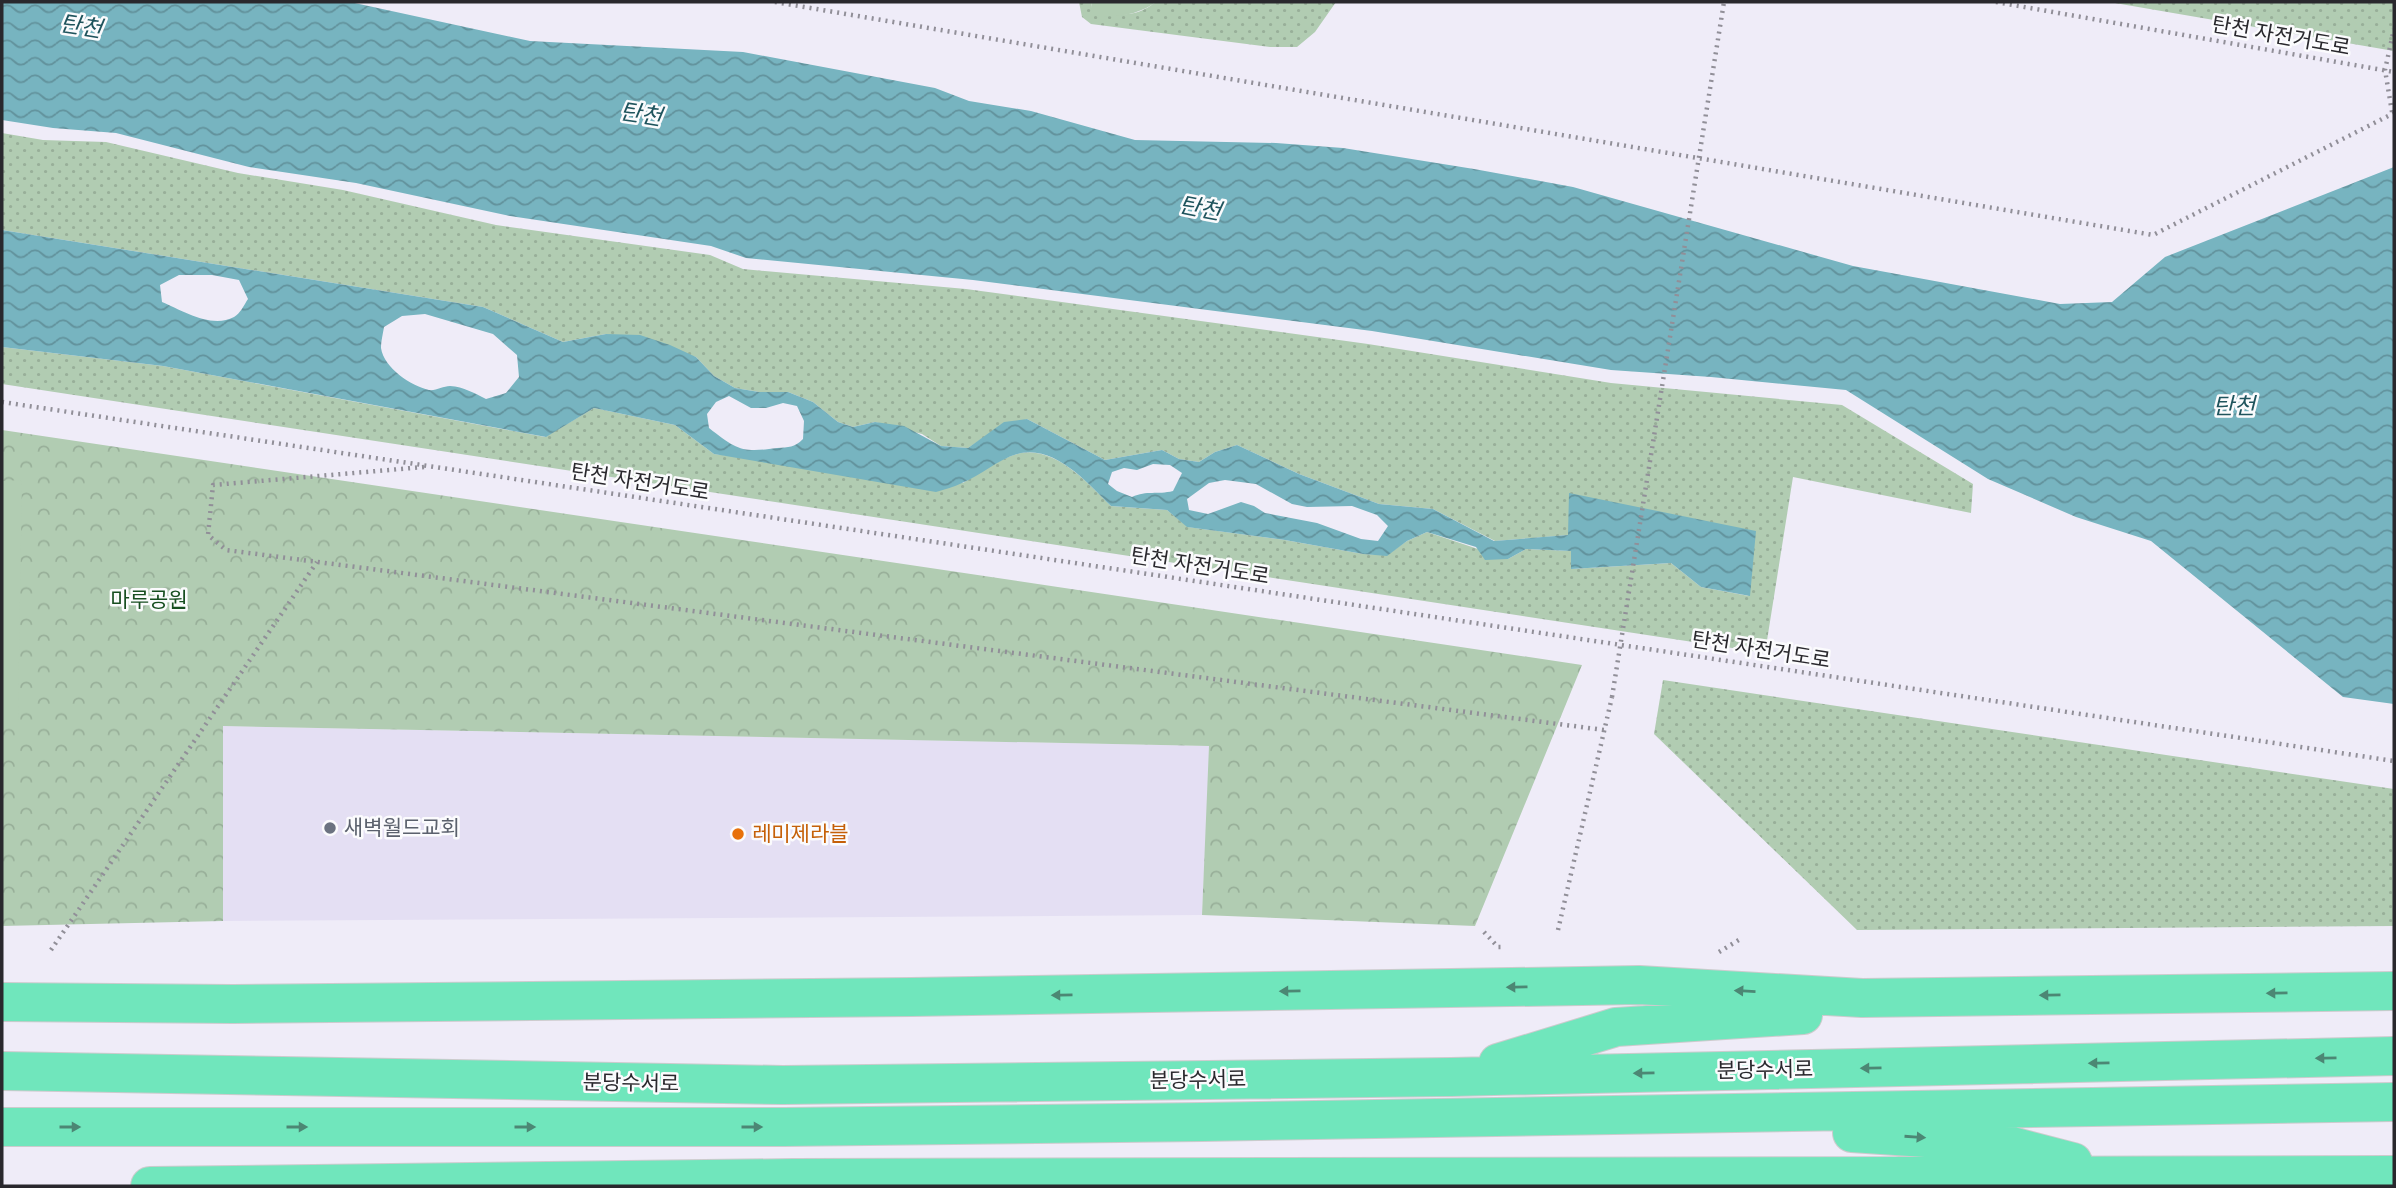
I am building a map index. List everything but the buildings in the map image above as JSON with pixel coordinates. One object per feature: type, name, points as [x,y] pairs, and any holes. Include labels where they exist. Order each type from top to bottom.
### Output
[{"type":"highway","points":[[2,1002],[233,1004],[897,998],[1639,985],[1862,998],[2394,991]]},
{"type":"highway","points":[[1451,1077],[1616,1027],[1803,1015],[1862,998]]},
{"type":"highway","name":"분당수서로","points":[[2,1071],[783,1085],[1451,1077],[2394,1056]]},
{"type":"highway","name":"분당수서로","points":[[2,1127],[784,1127],[2394,1102]]},
{"type":"highway","points":[[1726,1112],[1798,1129],[2000,1143],[2130,1176]]},
{"type":"highway","points":[[150,1186],[793,1178],[2394,1175]]},
{"type":"highway","points":[[1558,1186],[1702,1177]]},
{"type":"path","points":[[775,2],[2153,235],[2393,113],[2385,70],[2394,29]]},
{"type":"path","points":[[1558,930],[1612,696],[1724,2]]},
{"type":"path","name":"탄천 자전거도로","points":[[1996,2],[2394,72]]},
{"type":"path","name":"탄천 자전거도로","points":[[2,402],[2394,761]]},
{"type":"path","points":[[431,467],[213,485],[208,535],[226,550],[1604,730]]},
{"type":"path","points":[[51,950],[317,562]]},
{"type":"path","points":[[1484,932],[1498,947]]},
{"type":"shaded area","points":[[223,726],[1210,746],[1202,915],[223,921]]},
{"type":"green space","points":[[1079,2],[1092,2],[1091,7],[1109,12],[1132,14],[1156,2],[1336,2],[1315,32],[1297,47],[1270,47],[1091,24],[1082,17]]},
{"type":"green space","points":[[1092,2],[1156,2],[1135,12],[1111,16],[1095,15]]},
{"type":"green space","points":[[2109,2],[2394,2],[2394,51]]},
{"type":"green space","points":[[2,133],[43,140],[106,142],[238,173],[343,190],[496,225],[710,255],[743,269],[966,289],[1368,344],[1611,383],[1842,405],[1973,484],[1971,513],[1793,477],[1765,653],[2,384],[2,347],[163,366],[545,437],[594,408],[675,425],[714,454],[963,483],[1007,458],[1021,453],[1034,453],[1059,461],[1071,469],[1111,506],[1167,510],[1188,527],[1363,554],[1387,555],[1407,541],[1427,532],[1508,559],[1526,549],[1571,551],[1571,569],[1671,563],[1701,587],[1749,596],[1569,494],[1569,535],[1495,541],[1433,509],[1379,504],[1299,474],[1237,445],[1215,452],[1199,462],[1179,459],[1162,450],[1105,460],[1027,419],[986,436],[968,448],[941,446],[922,434],[875,422],[853,427],[838,422],[813,402],[788,392],[759,392],[735,388],[714,376],[696,357],[606,334],[563,342],[483,307],[2,230]]},
{"type":"green space","name":"마루공원","points":[[2,430],[1582,665],[1475,926],[1202,915],[1209,746],[223,726],[223,921],[2,926]]},
{"type":"green space","points":[[22,480],[18,721],[2,721],[2,481]]},
{"type":"green space","points":[[1663,680],[2394,789],[2394,926],[1857,930],[1654,734]]},
{"type":"water","name":"탄천","points":[[2,2],[350,2],[530,41],[743,52],[935,88],[969,101],[1031,111],[1135,140],[1276,143],[1343,148],[1573,187],[1853,266],[2060,304],[2112,302],[2165,257],[2394,167],[2394,704],[2343,697],[2151,541],[2076,517],[1988,479],[1846,390],[1611,370],[1372,331],[973,280],[746,258],[711,246],[510,216],[356,183],[249,167],[116,133],[53,128],[2,120]]},
{"type":"water","points":[[2,230],[483,307],[563,342],[606,334],[640,335],[696,357],[714,376],[735,388],[759,392],[788,392],[813,402],[838,422],[853,427],[875,422],[904,426],[941,446],[968,448],[1004,422],[1027,419],[1105,460],[1162,450],[1179,459],[1199,462],[1215,452],[1237,445],[1299,474],[1379,504],[1433,509],[1494,541],[1568,535],[1569,493],[1756,531],[1750,596],[1701,587],[1671,563],[1571,569],[1571,551],[1526,549],[1508,559],[1485,560],[1476,547],[1427,532],[1407,541],[1387,556],[1187,527],[1167,510],[1111,506],[1071,469],[1047,455],[1034,452],[1013,455],[969,480],[936,492],[714,454],[675,425],[594,408],[546,437],[163,366],[2,347]],"holes":[[[179,275],[212,275],[239,280],[248,299],[234,317],[207,320],[162,302],[160,285]],[[425,314],[493,334],[517,355],[519,377],[506,393],[486,399],[455,387],[429,390],[414,385],[393,369],[381,348],[384,327],[402,316]],[[729,396],[751,408],[766,408],[783,403],[797,406],[804,421],[803,439],[791,446],[747,450],[740,448],[709,428],[707,414],[716,402]],[[1153,464],[1170,465],[1182,473],[1173,491],[1132,497],[1108,484],[1112,472],[1124,468],[1137,470]],[[1225,480],[1256,484],[1292,504],[1307,507],[1352,506],[1377,515],[1388,526],[1378,541],[1361,539],[1317,523],[1265,513],[1241,502],[1208,514],[1189,510],[1187,499],[1209,483]]]},
{"type":"place","name":"새벽월드교회","points":[[330,828]]},
{"type":"place","name":"레미제라블","points":[[738,834]]}]
